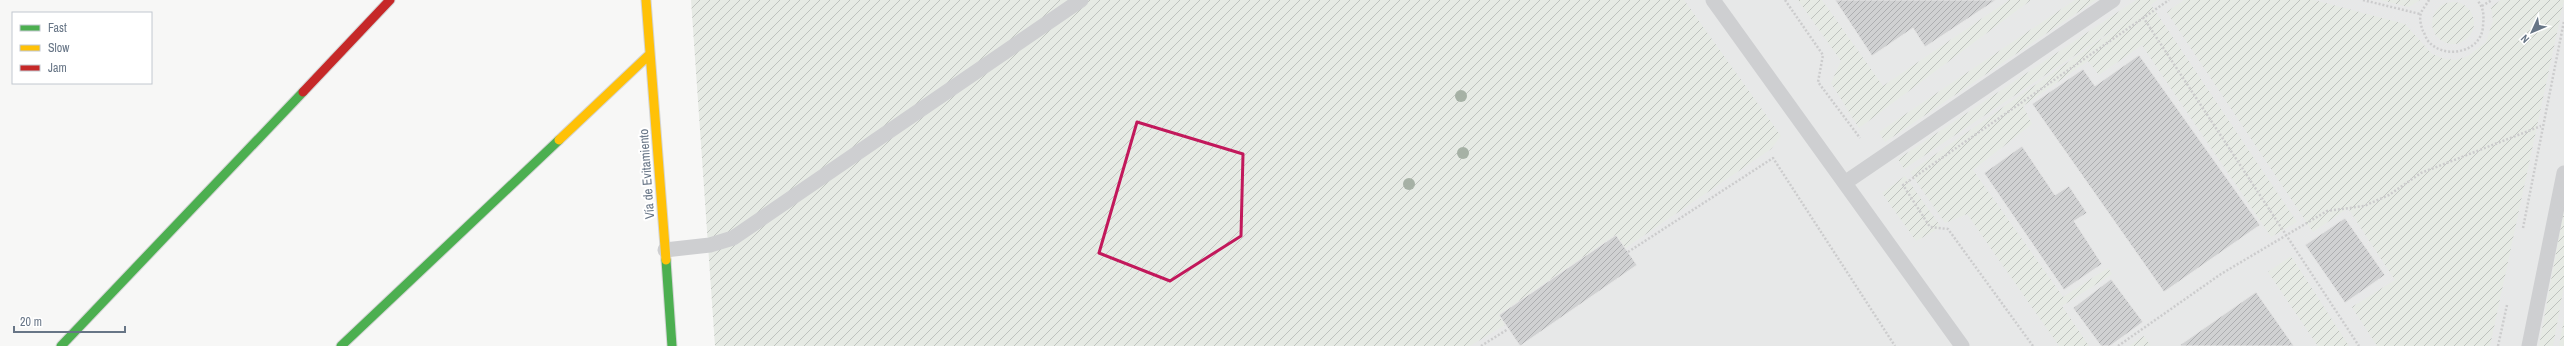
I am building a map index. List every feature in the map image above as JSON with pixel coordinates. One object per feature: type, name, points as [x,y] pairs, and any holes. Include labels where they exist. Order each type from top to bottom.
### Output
[{"type":"main road","points":[[61,346],[390,0]]},
{"type":"main road","name":"Vía de Evitamiento","points":[[646,0],[672,346]]},
{"type":"main road","points":[[341,346],[650,54]]},
{"type":"lane","points":[[665,250],[710,245],[733,238],[1081,0]]},
{"type":"lane","points":[[1713,0],[1846,182],[1962,346]]},
{"type":"lane","points":[[1846,182],[2113,0]]},
{"type":"lane","points":[[2529,346],[2564,173]]},
{"type":"path","points":[[1785,0],[1823,55],[1818,82],[1859,139]]},
{"type":"path","points":[[2033,346],[1948,229],[1930,227],[1903,185],[2169,0]]},
{"type":"path","points":[[2363,0],[2420,14]]},
{"type":"path","points":[[2429,0],[2420,14],[2422,27],[2429,42],[2443,51],[2459,52],[2474,45],[2483,31],[2482,6],[2477,0]]},
{"type":"path","points":[[2482,6],[2492,0]]},
{"type":"path","points":[[2144,17],[2359,346]]},
{"type":"path","points":[[2522,231],[2541,126],[2564,21]]},
{"type":"path","points":[[2118,346],[2221,274],[2288,236],[2327,211],[2364,206],[2389,195],[2421,173],[2541,126]]},
{"type":"path","points":[[1628,252],[1773,158],[1895,346]]},
{"type":"path","points":[[2498,346],[2508,299]]},
{"type":"path","points":[[1481,346],[1508,329]]},
{"type":"highlighted area","points":[[1137,122],[1243,154],[1241,236],[1170,281],[1099,253]]},
{"type":"shaded area","points":[[691,0],[1684,0],[1781,136],[1771,149],[1571,285],[1470,346],[715,346]]},
{"type":"shaded area","points":[[693,0],[2564,0],[2564,346],[716,346]]},
{"type":"shaded area","points":[[1798,0],[1822,0],[1883,86],[2009,0],[2031,0],[1859,128],[1831,83],[1841,61]]},
{"type":"shaded area","points":[[2075,0],[2096,0],[1885,142],[1879,132]]},
{"type":"shaded area","points":[[2136,0],[2157,0],[2151,5],[2297,222],[2271,237],[2142,45],[2099,75],[2088,61],[2023,106],[2032,124],[1973,170],[2063,297],[2108,268],[2112,274],[2062,306],[2089,346],[2059,346],[1967,214],[1945,223],[1910,172],[2143,10],[1904,169],[1898,159]]},
{"type":"shaded area","points":[[2184,0],[2314,0],[2405,24],[2432,54],[2445,59],[2456,60],[2468,56],[2486,42],[2493,21],[2491,7],[2501,0],[2564,0],[2490,346],[2377,346],[2352,307],[2395,280],[2348,208],[2313,232],[2167,12]]},
{"type":"shaded area","points":[[2380,0],[2420,0],[2409,7]]},
{"type":"shaded area","points":[[2453,2],[2468,8],[2474,23],[2468,38],[2453,44],[2438,38],[2432,23],[2438,8]]},
{"type":"shaded area","points":[[1905,176],[1941,227],[1916,241],[1882,193]]},
{"type":"shaded area","points":[[2564,210],[2564,285],[2553,346],[2539,346]]},
{"type":"shaded area","points":[[2291,256],[2349,346],[2318,346],[2268,272]]},
{"type":"shaded area","points":[[2564,319],[2564,346],[2559,346]]},
{"type":"shaded area","points":[[2144,336],[2151,346],[2129,346]]},
{"type":"building","points":[[1835,0],[1996,0],[1925,47],[1913,28],[1872,56]]},
{"type":"building","points":[[2139,55],[2260,225],[2164,292],[2032,104],[2083,69],[2095,86]]},
{"type":"building","points":[[2022,146],[2055,195],[2069,186],[2087,213],[2074,221],[2102,264],[2064,290],[1984,173]]},
{"type":"building","points":[[2345,218],[2385,275],[2345,303],[2305,245]]},
{"type":"building","points":[[1616,235],[1637,265],[1520,346],[1499,315]]},
{"type":"building","points":[[2111,279],[2143,322],[2110,346],[2101,346],[2073,308]]},
{"type":"building","points":[[2256,292],[2294,346],[2180,345]]},
{"type":"traffic: fast","points":[[61,346],[303,92]]},
{"type":"traffic: fast","points":[[341,346],[559,140]]},
{"type":"traffic: fast","points":[[666,260],[672,346]]},
{"type":"traffic: slow","points":[[646,0],[666,260]]},
{"type":"traffic: slow","points":[[559,140],[650,54]]},
{"type":"traffic: jam","points":[[303,92],[390,0]]}]
